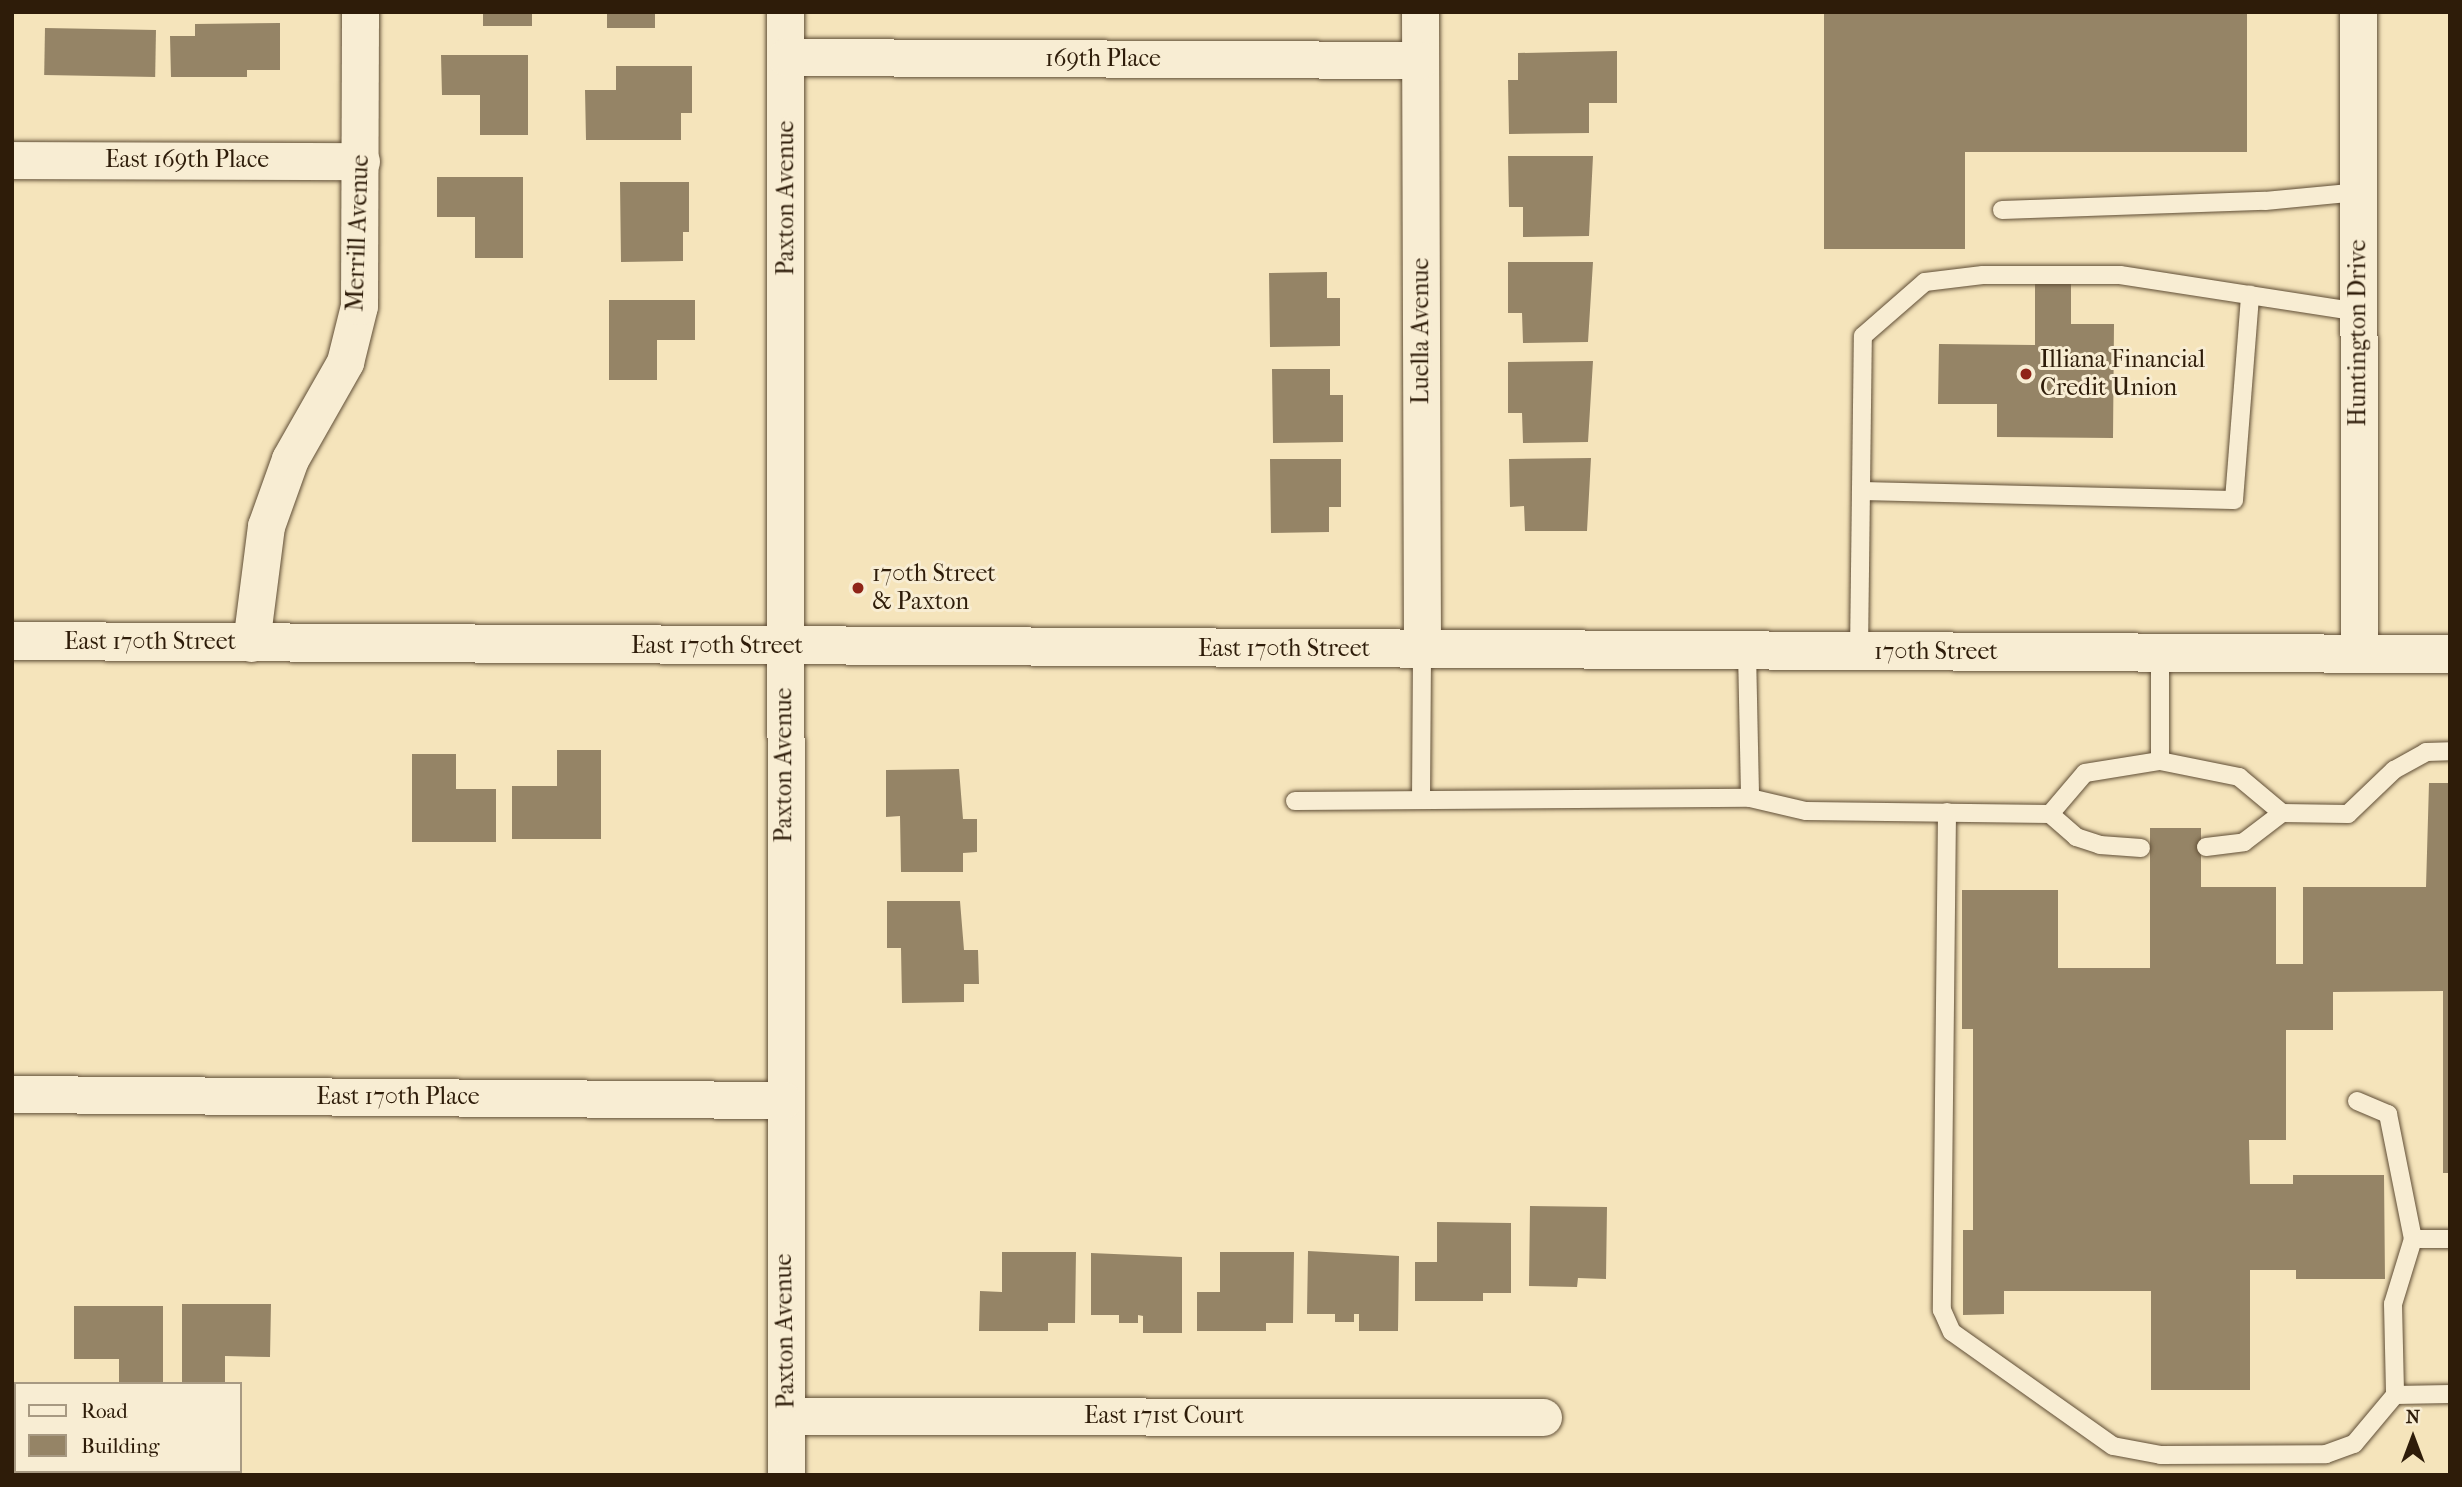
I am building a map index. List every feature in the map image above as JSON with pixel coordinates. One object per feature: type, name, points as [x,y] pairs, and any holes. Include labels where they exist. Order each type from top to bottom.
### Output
[{"type":"street","name":"Merrill Avenue","points":[[251,643],[266,526],[290,459],[345,362],[359,306],[359,12]]},
{"type":"street","name":"Paxton Avenue","points":[[785,12],[783,1100],[786,1475]]},
{"type":"street","name":"Luella Avenue","points":[[1420,12],[1422,650]]},
{"type":"street","name":"Huntington Drive","points":[[2358,12],[2359,654]]},
{"type":"street","name":"169th Place","points":[[786,57],[1420,60]]},
{"type":"street","name":"East 169th Place","points":[[12,160],[361,161]]},
{"type":"street","name":"East 170th Street","points":[[12,641],[1422,650]]},
{"type":"street","name":"170th Street","points":[[1422,650],[2450,654]]},
{"type":"street","name":"East 170th Place","points":[[12,1094],[783,1100]]},
{"type":"street","name":"East 171st Court","points":[[786,1416],[1543,1417]]},
{"type":"lane","points":[[2002,210],[2264,201],[2358,192]]},
{"type":"lane","points":[[1859,652],[1863,336],[1925,282],[1983,275],[2120,275],[2358,312]]},
{"type":"lane","points":[[1861,491],[2234,500],[2250,295]]},
{"type":"lane","points":[[1420,800],[1422,650]]},
{"type":"lane","points":[[1747,651],[1749,798]]},
{"type":"lane","points":[[2160,653],[2160,761]]},
{"type":"lane","points":[[2206,847],[2244,842],[2282,813],[2348,814],[2393,770],[2427,752],[2450,751]]},
{"type":"lane","points":[[2050,814],[2085,773],[2160,761],[2239,777],[2282,813]]},
{"type":"lane","points":[[1295,801],[1749,798],[1806,811],[2050,814],[2076,837],[2100,845],[2141,848]]},
{"type":"lane","points":[[1947,812],[1942,1310],[1952,1332],[2113,1446],[2161,1455],[2326,1454],[2354,1444],[2395,1395],[2393,1304],[2413,1239],[2388,1114],[2357,1101]]},
{"type":"lane","points":[[2413,1239],[2450,1239]]},
{"type":"lane","points":[[2395,1395],[2450,1394]]},
{"type":"building","points":[[483,12],[532,12],[532,26],[483,26]]},
{"type":"building","points":[[607,12],[655,12],[655,28],[607,28]]},
{"type":"building","points":[[1824,12],[2247,12],[2247,152],[1965,152],[1965,249],[1824,249]]},
{"type":"building","points":[[280,23],[280,70],[247,70],[247,77],[171,77],[170,36],[195,36],[195,24]]},
{"type":"building","points":[[45,28],[156,30],[155,77],[44,75]]},
{"type":"building","points":[[1617,51],[1617,103],[1589,103],[1589,133],[1509,134],[1508,80],[1518,80],[1518,53]]},
{"type":"building","points":[[441,55],[528,55],[528,135],[480,135],[480,95],[442,95]]},
{"type":"building","points":[[616,66],[692,66],[692,113],[681,113],[681,140],[586,140],[585,90],[616,90]]},
{"type":"building","points":[[1508,156],[1593,156],[1589,236],[1523,237],[1523,207],[1509,207]]},
{"type":"building","points":[[437,177],[523,177],[523,258],[475,258],[475,217],[437,217]]},
{"type":"building","points":[[620,182],[689,182],[689,232],[683,232],[683,261],[621,262]]},
{"type":"building","points":[[1508,262],[1593,262],[1588,342],[1523,343],[1522,313],[1508,313]]},
{"type":"building","points":[[1327,272],[1327,298],[1340,298],[1340,346],[1270,347],[1269,273]]},
{"type":"building","name":"Illiana Financial Credit Union","points":[[2035,284],[2071,284],[2071,324],[2114,324],[2113,438],[1997,437],[1997,404],[1938,404],[1939,344],[2035,345]]},
{"type":"building","points":[[609,300],[695,300],[695,340],[657,340],[657,380],[609,380]]},
{"type":"building","points":[[1593,361],[1588,442],[1523,443],[1522,413],[1508,413],[1508,362]]},
{"type":"building","points":[[1272,369],[1330,369],[1330,395],[1343,395],[1343,442],[1273,443]]},
{"type":"building","points":[[1591,458],[1587,531],[1525,531],[1524,506],[1510,507],[1509,459]]},
{"type":"building","points":[[1270,459],[1341,459],[1341,507],[1329,507],[1329,532],[1271,533]]},
{"type":"building","points":[[557,750],[601,750],[601,839],[512,839],[512,786],[557,786]]},
{"type":"building","points":[[412,754],[456,754],[456,789],[496,789],[496,842],[412,842]]},
{"type":"building","points":[[959,769],[963,819],[977,819],[977,852],[963,853],[963,872],[901,872],[900,816],[886,817],[886,770]]},
{"type":"building","points":[[2429,783],[2450,783],[2450,1173],[2443,1173],[2443,991],[2333,992],[2333,1030],[2286,1030],[2286,1140],[2249,1140],[2250,1184],[2293,1184],[2293,1175],[2384,1175],[2385,1279],[2296,1279],[2296,1270],[2250,1270],[2250,1390],[2151,1390],[2151,1291],[2004,1291],[2004,1314],[1963,1315],[1963,1230],[1973,1230],[1973,1029],[1962,1029],[1962,890],[2058,890],[2058,968],[2150,968],[2150,828],[2201,828],[2201,887],[2276,887],[2276,964],[2303,964],[2303,887],[2426,887]]},
{"type":"building","points":[[887,901],[960,901],[964,950],[978,950],[979,984],[964,984],[964,1002],[902,1003],[901,948],[887,948]]},
{"type":"building","points":[[1530,1206],[1607,1207],[1606,1279],[1578,1278],[1577,1287],[1529,1286]]},
{"type":"building","points":[[1437,1222],[1511,1223],[1511,1293],[1483,1293],[1483,1301],[1415,1301],[1415,1262],[1437,1262]]},
{"type":"building","points":[[1308,1251],[1399,1256],[1398,1331],[1359,1331],[1359,1314],[1354,1314],[1354,1322],[1335,1322],[1335,1314],[1307,1314]]},
{"type":"building","points":[[1002,1252],[1076,1252],[1075,1323],[1048,1323],[1048,1331],[979,1331],[980,1291],[1002,1292]]},
{"type":"building","points":[[1220,1252],[1294,1252],[1293,1323],[1266,1323],[1266,1331],[1197,1331],[1197,1292],[1220,1292]]},
{"type":"building","points":[[1091,1253],[1182,1257],[1182,1333],[1143,1333],[1143,1316],[1138,1315],[1138,1323],[1119,1323],[1119,1315],[1091,1315]]},
{"type":"building","points":[[182,1304],[271,1304],[270,1357],[225,1356],[225,1382],[182,1382]]},
{"type":"building","points":[[74,1306],[163,1306],[163,1382],[119,1382],[119,1359],[74,1359]]},
{"type":"place","name":"Illiana Financial Credit Union","points":[[2026,374]]},
{"type":"place","name":"170th Street & Paxton","points":[[858,588]]}]
